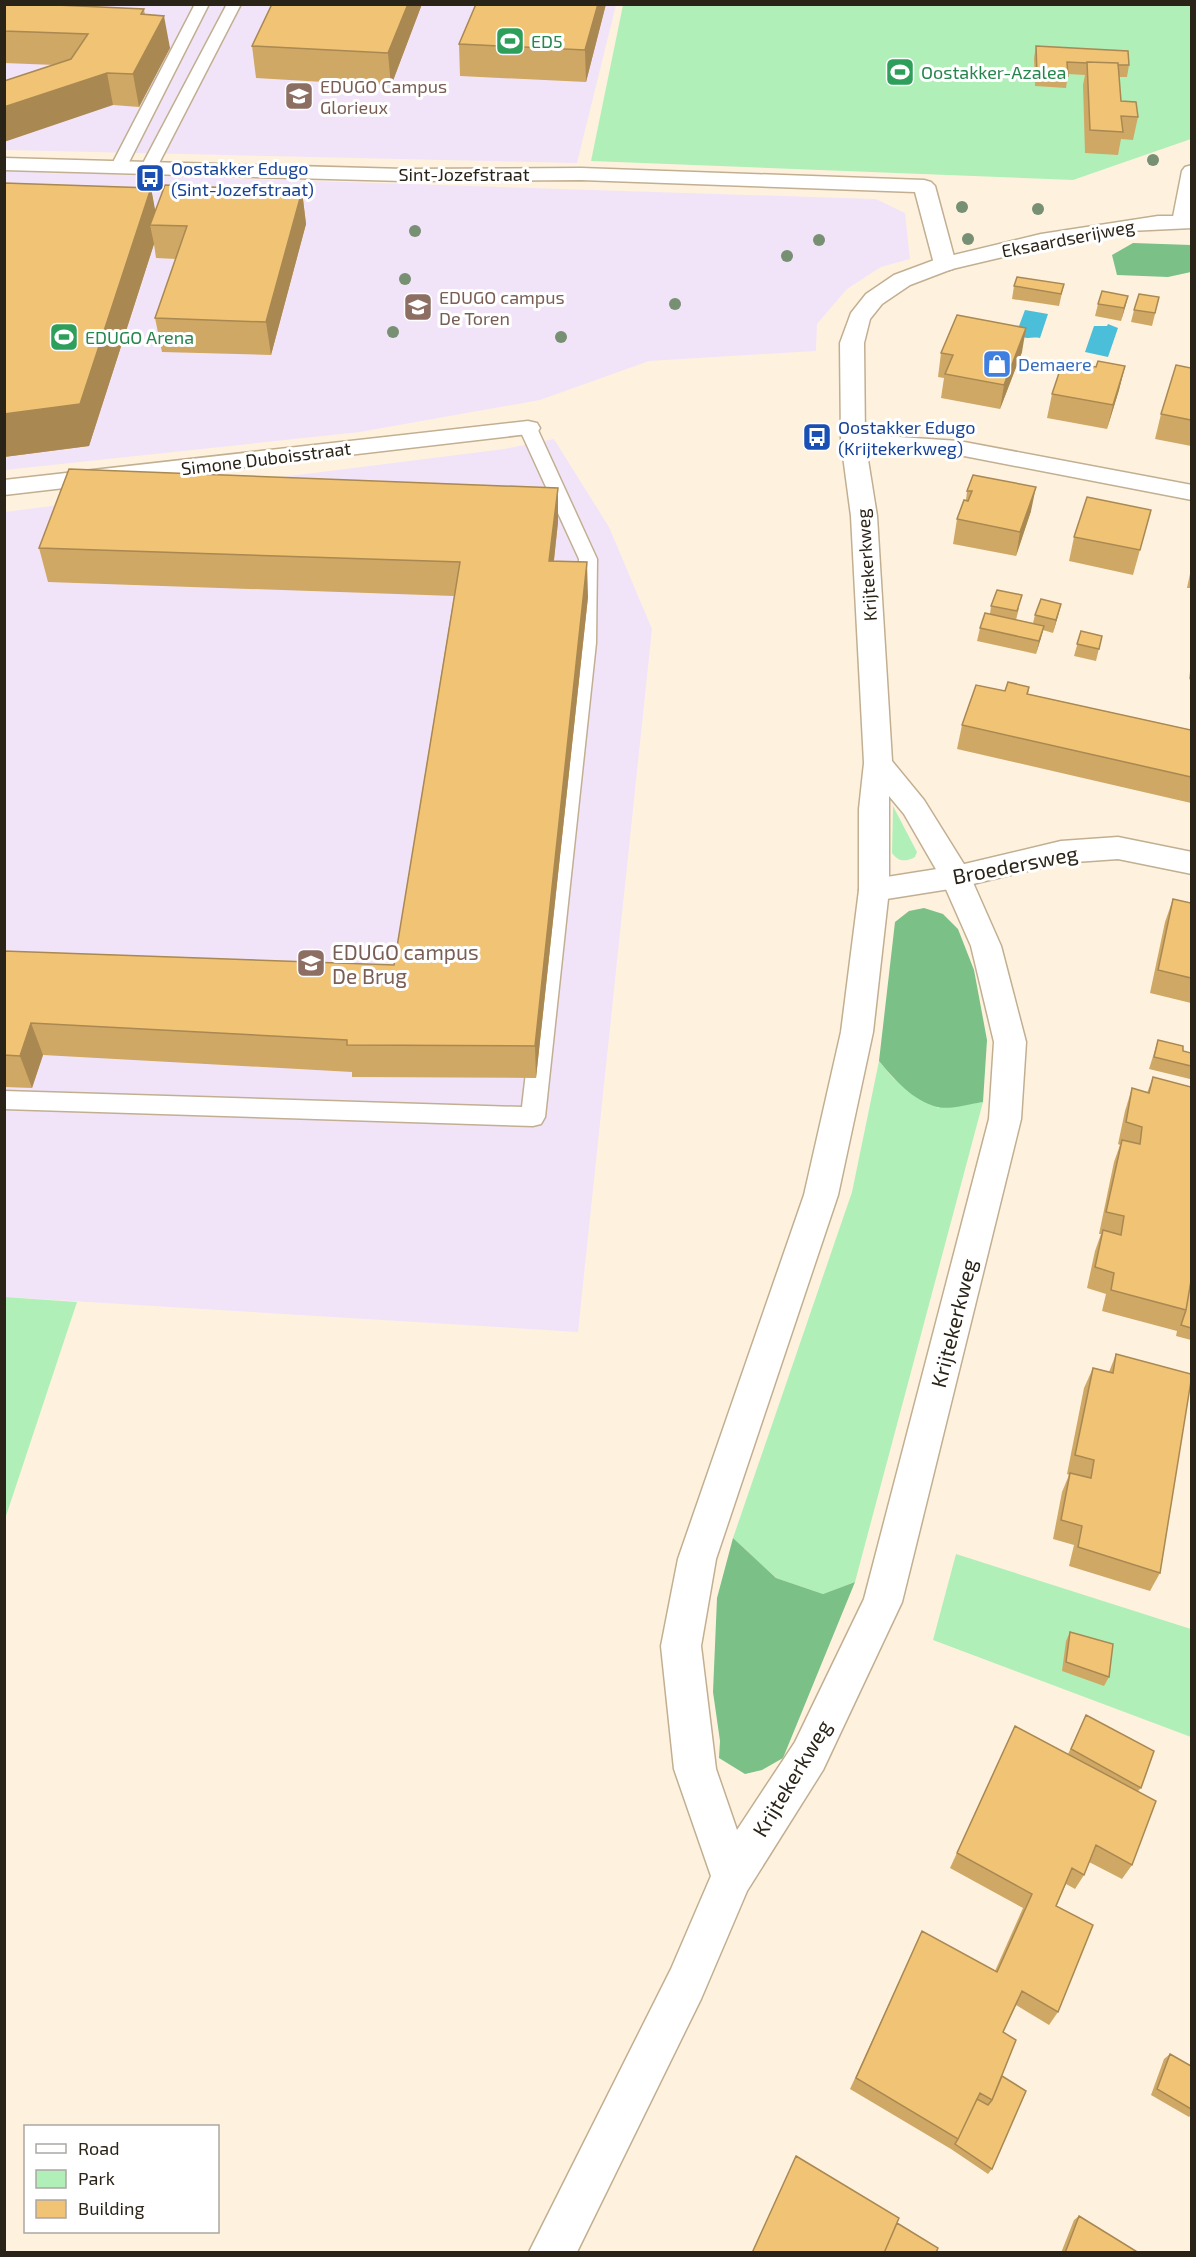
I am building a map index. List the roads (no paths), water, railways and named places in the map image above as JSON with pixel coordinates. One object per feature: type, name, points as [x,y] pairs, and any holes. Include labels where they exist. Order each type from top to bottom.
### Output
[{"type":"street","name":"Sint-Jozefstraat","points":[[4,164],[404,175],[581,174],[924,186],[945,264]]},
{"type":"street","points":[[1187,222],[1191,171]]},
{"type":"street","name":"Eksaardserijweg","points":[[852,368],[852,342],[859,318],[874,299],[902,280],[945,264],[1041,241],[1158,222],[1187,222]]},
{"type":"street","name":"Krijtekerkweg","points":[[732,1876],[695,1769],[681,1646],[697,1559],[821,1195],[857,1032],[874,890],[873,809],[878,763],[864,516],[853,441],[852,368]]},
{"type":"street","name":"Simone Duboisstraat","points":[[4,488],[528,428]]},
{"type":"street","points":[[853,441],[959,448],[1191,493]]},
{"type":"street","name":"Krijtekerkweg","points":[[552,2253],[686,1984],[732,1876],[809,1756],[883,1602],[1005,1119],[1010,1042],[987,946],[956,877],[914,807],[878,763]]},
{"type":"street","name":"Broedersweg","points":[[874,890],[956,877],[1061,852],[1118,848],[1191,863]]},
{"type":"lane","points":[[118,168],[202,4]]},
{"type":"lane","points":[[148,169],[234,4]]},
{"type":"lane","points":[[4,1100],[533,1117],[586,643],[588,559],[528,428]]},
{"type":"water","points":[[1025,310],[1048,314],[1040,338],[1025,338],[1016,334]]},
{"type":"water","points":[[1108,324],[1118,328],[1108,357],[1085,352],[1094,326],[1107,326]]},
{"type":"place","name":"ED5","points":[[510,41]]},
{"type":"place","name":"Oostakker-Azalea","points":[[900,72]]},
{"type":"place","name":"EDUGO Campus Glorieux","points":[[299,96]]},
{"type":"place","name":"Oostakker Edugo (Sint-Jozefstraat)","points":[[150,178]]},
{"type":"place","name":"EDUGO campus De Toren","points":[[418,307]]},
{"type":"place","name":"EDUGO Arena","points":[[64,337]]},
{"type":"place","name":"Demaere","points":[[997,364]]},
{"type":"place","name":"Oostakker Edugo (Krijtekerkweg)","points":[[817,437]]},
{"type":"place","name":"EDUGO campus De Brug","points":[[311,963]]}]
